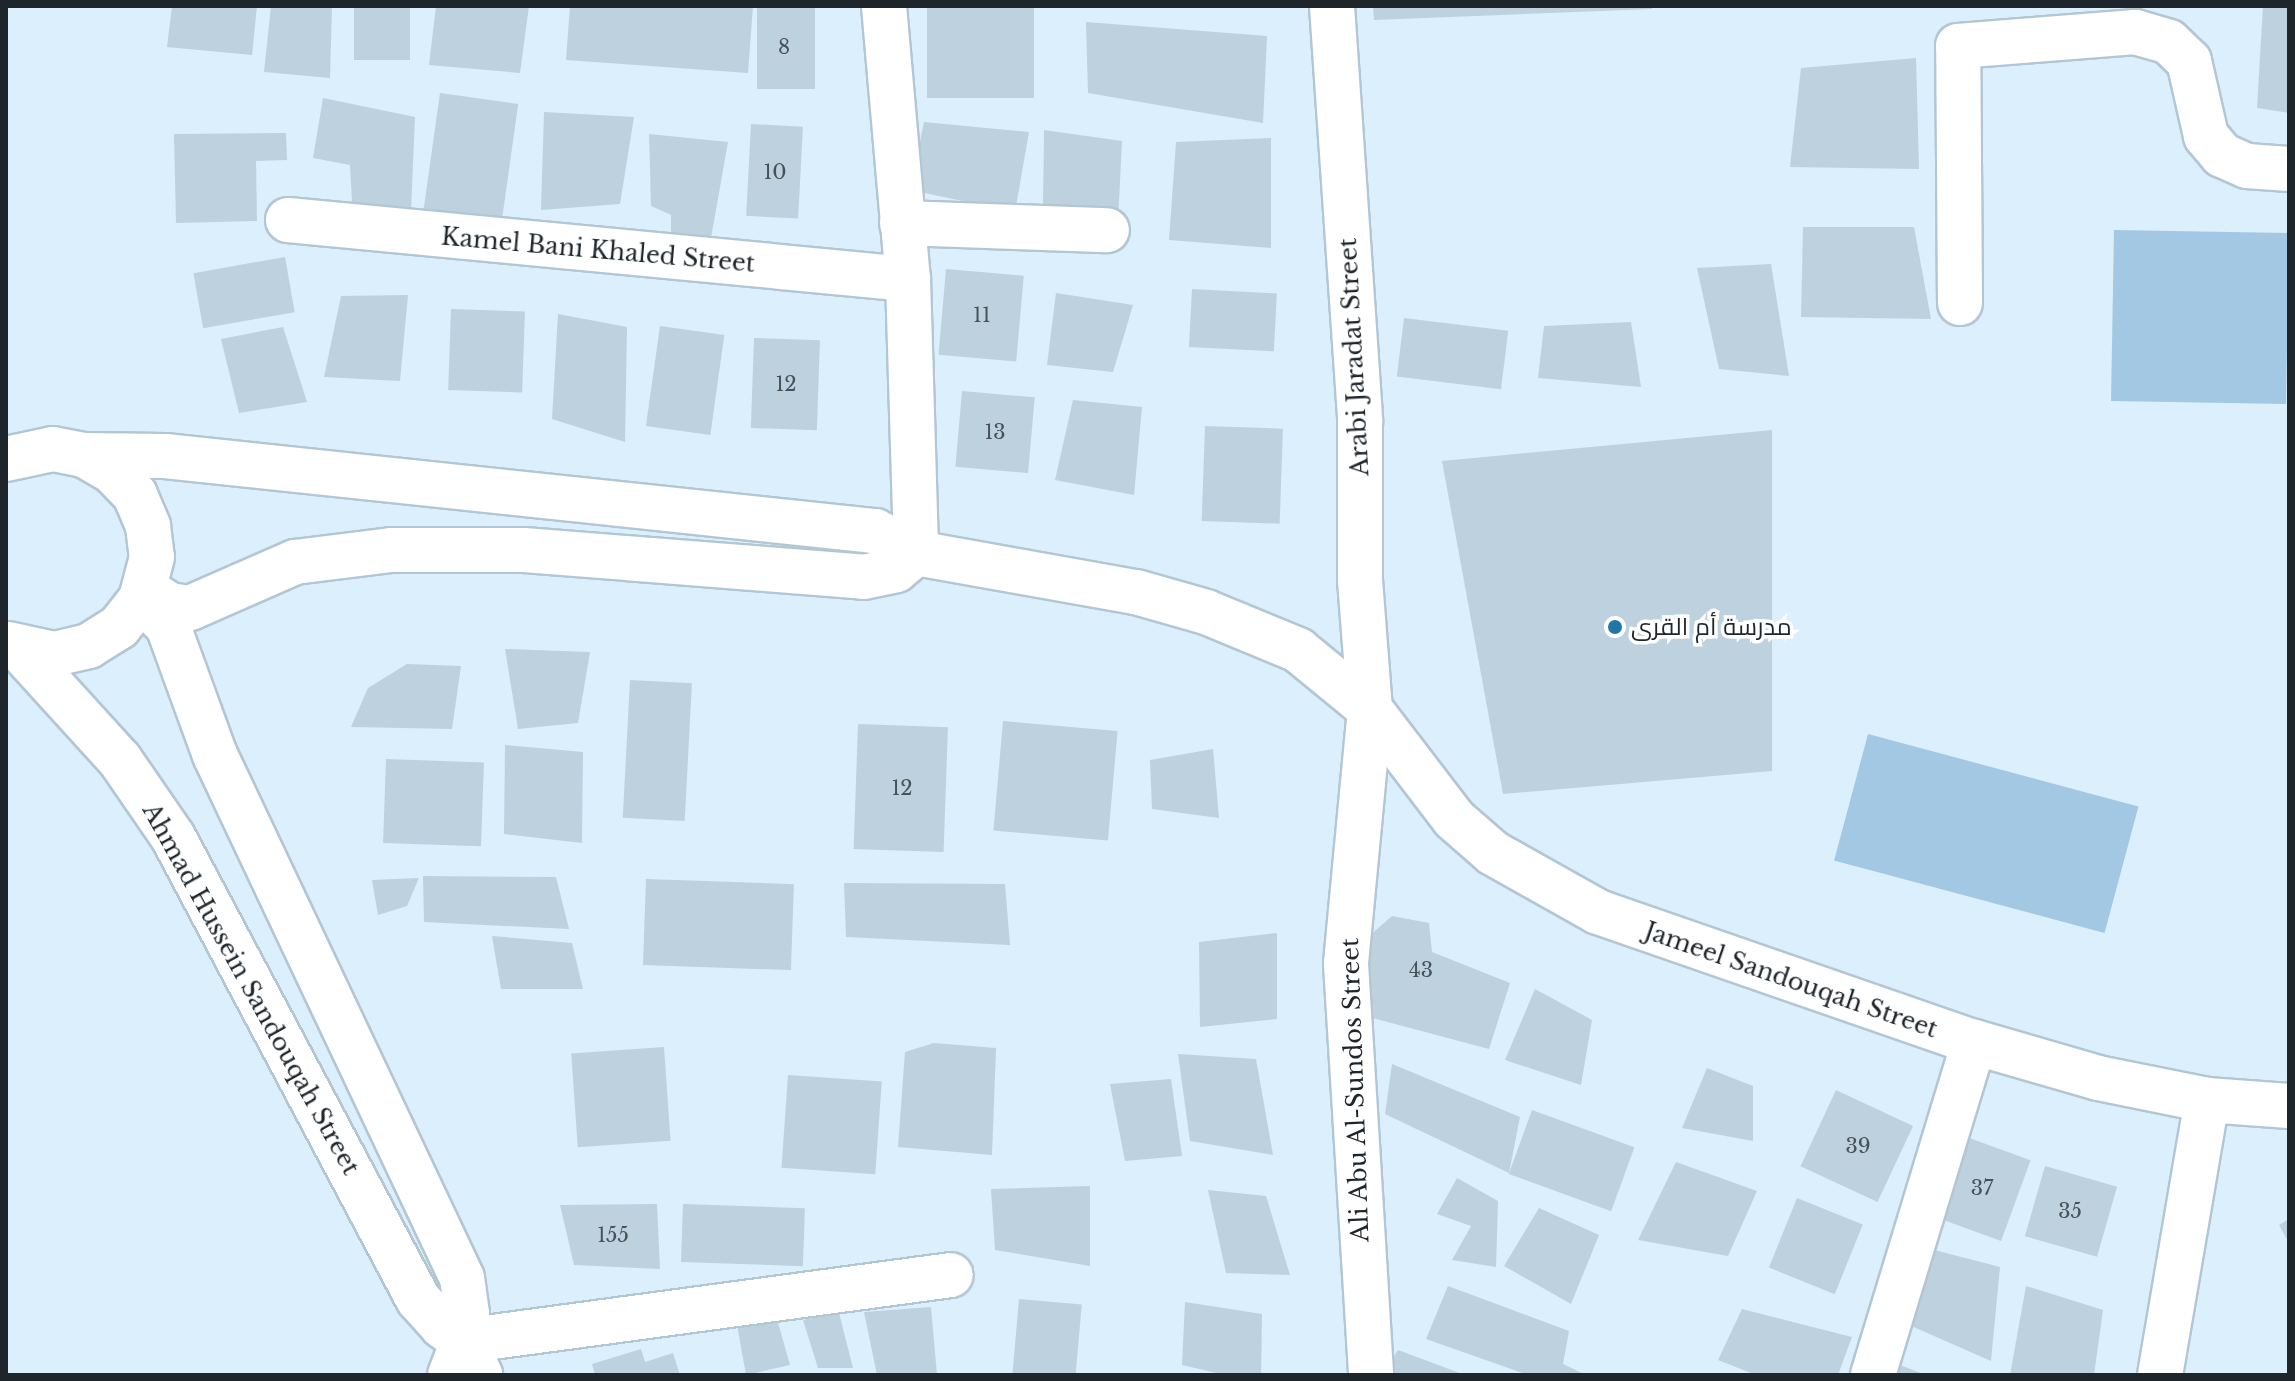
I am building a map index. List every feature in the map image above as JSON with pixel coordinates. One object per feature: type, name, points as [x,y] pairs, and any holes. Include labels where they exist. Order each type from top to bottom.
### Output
[{"type":"street","points":[[143,594],[170,605],[190,608],[295,562],[391,550],[524,550],[864,577],[896,570],[916,553],[908,279],[884,6]]},
{"type":"street","name":"Arabi Jaradat Street","points":[[1332,6],[1359,407],[1360,580],[1370,709]]},
{"type":"street","points":[[1960,303],[1958,46],[2135,32],[2169,42],[2189,61],[2206,136],[2222,155],[2247,166],[2289,169]]},
{"type":"street","name":"Kamel Bani Khaled Street","points":[[288,220],[908,279]]},
{"type":"street","points":[[902,223],[1107,230]]},
{"type":"street","name":"Jameel Sandouqah Street","points":[[11,454],[53,449],[84,455],[165,456],[875,531],[916,553],[1136,592],[1206,612],[1298,650],[1370,709],[1454,819],[1493,853],[1548,888],[1612,918],[1974,1042],[2136,1088],[2207,1100],[2289,1106]]},
{"type":"street","points":[[12,646],[54,654],[89,646],[119,627],[143,594],[152,557],[148,526],[135,495],[113,472],[84,455]]},
{"type":"street","points":[[143,594],[168,626],[215,755],[462,1278],[467,1314],[464,1364],[951,1275]]},
{"type":"street","name":"Ahmad Hussein Sandouqah Street","points":[[12,646],[120,760],[173,837],[418,1299],[442,1326],[464,1364]]},
{"type":"street","name":"Ali Abu Al-Sundos Street","points":[[1370,709],[1346,964],[1371,1375]]},
{"type":"street","points":[[1873,1375],[1974,1042]]},
{"type":"street","points":[[2160,1375],[2207,1100]]},
{"type":"shaded area","points":[[2114,230],[2289,233],[2286,404],[2111,401]]},
{"type":"shaded area","points":[[1868,734],[2138,806],[2105,933],[1834,861]]},
{"type":"building","points":[[172,6],[257,6],[252,55],[167,47]]},
{"type":"building","points":[[271,6],[332,6],[330,78],[264,72]]},
{"type":"building","points":[[354,6],[410,6],[410,60],[354,60]]},
{"type":"building","points":[[436,6],[529,6],[520,73],[429,65]]},
{"type":"building","points":[[570,6],[753,6],[748,73],[566,60]]},
{"type":"building","points":[[757,6],[815,6],[815,89],[757,89]]},
{"type":"building","points":[[927,6],[1034,6],[1034,98],[927,98]]},
{"type":"building","points":[[1373,6],[1652,6],[1652,9],[1374,20]]},
{"type":"building","points":[[2263,6],[2289,6],[2289,113],[2257,108]]},
{"type":"building","points":[[1086,22],[1267,36],[1263,123],[1088,93]]},
{"type":"building","points":[[1916,58],[1919,169],[1790,167],[1801,68]]},
{"type":"building","points":[[440,93],[518,104],[502,220],[424,209]]},
{"type":"building","points":[[323,98],[415,117],[411,210],[352,202],[350,165],[313,158]]},
{"type":"building","points":[[544,112],[634,117],[620,204],[541,210]]},
{"type":"building","points":[[924,122],[1029,132],[1015,212],[910,190]]},
{"type":"building","points":[[751,124],[803,127],[798,219],[746,216]]},
{"type":"building","points":[[1044,130],[1122,141],[1118,221],[1043,206]]},
{"type":"building","points":[[286,133],[287,160],[256,161],[257,221],[176,223],[174,134]]},
{"type":"building","points":[[649,134],[728,142],[708,255],[671,245],[671,215],[651,206]]},
{"type":"building","points":[[1271,138],[1271,248],[1169,240],[1176,142]]},
{"type":"building","points":[[1803,227],[1914,227],[1931,319],[1801,317]]},
{"type":"building","points":[[285,257],[295,312],[203,328],[193,273]]},
{"type":"building","points":[[1771,264],[1789,376],[1719,369],[1697,268]]},
{"type":"building","points":[[946,269],[1024,276],[1016,361],[939,355]]},
{"type":"building","points":[[1192,289],[1277,293],[1274,351],[1189,347]]},
{"type":"building","points":[[1056,293],[1133,305],[1113,372],[1047,365]]},
{"type":"building","points":[[408,295],[400,381],[324,377],[341,296]]},
{"type":"building","points":[[451,309],[525,312],[522,393],[448,390]]},
{"type":"building","points":[[558,314],[627,327],[625,442],[552,419]]},
{"type":"building","points":[[1404,318],[1508,331],[1501,389],[1397,377]]},
{"type":"building","points":[[1631,322],[1641,387],[1538,378],[1544,326]]},
{"type":"building","points":[[660,326],[724,335],[710,435],[646,426]]},
{"type":"building","points":[[283,327],[307,402],[239,413],[221,339]]},
{"type":"building","points":[[754,338],[820,340],[817,430],[751,428]]},
{"type":"building","points":[[962,391],[1035,397],[1028,473],[955,467]]},
{"type":"building","points":[[1073,400],[1142,407],[1134,495],[1055,480]]},
{"type":"building","points":[[1205,426],[1283,429],[1280,524],[1202,521]]},
{"type":"building","points":[[1772,430],[1772,771],[1503,794],[1442,461]]},
{"type":"building","points":[[505,649],[590,652],[578,723],[518,729]]},
{"type":"building","points":[[407,664],[461,666],[452,729],[351,727],[368,688]]},
{"type":"building","points":[[630,680],[692,683],[685,821],[623,818]]},
{"type":"building","points":[[1003,721],[1118,731],[1108,841],[993,831]]},
{"type":"building","points":[[858,724],[948,727],[944,852],[854,849]]},
{"type":"building","points":[[505,745],[583,752],[582,843],[504,834]]},
{"type":"building","points":[[1213,749],[1219,818],[1152,809],[1150,760]]},
{"type":"building","points":[[386,759],[484,762],[481,846],[383,843]]},
{"type":"building","points":[[423,876],[556,877],[569,929],[424,922]]},
{"type":"building","points":[[419,878],[407,906],[378,915],[372,880]]},
{"type":"building","points":[[646,879],[794,884],[791,970],[643,965]]},
{"type":"building","points":[[844,883],[1005,884],[1010,945],[846,937]]},
{"type":"building","points":[[1392,916],[1429,923],[1432,952],[1510,983],[1489,1049],[1365,1016],[1369,936]]},
{"type":"building","points":[[1277,933],[1277,1019],[1200,1027],[1199,942]]},
{"type":"building","points":[[492,936],[572,943],[583,989],[501,989]]},
{"type":"building","points":[[1535,989],[1592,1020],[1581,1085],[1505,1060]]},
{"type":"building","points":[[934,1043],[996,1048],[992,1155],[898,1147],[905,1052]]},
{"type":"building","points":[[664,1047],[671,1141],[578,1147],[571,1053]]},
{"type":"building","points":[[1178,1054],[1256,1059],[1273,1155],[1190,1141]]},
{"type":"building","points":[[1392,1064],[1520,1117],[1509,1173],[1385,1114]]},
{"type":"building","points":[[1707,1068],[1753,1086],[1753,1141],[1682,1128]]},
{"type":"building","points":[[788,1075],[882,1082],[875,1174],[782,1168]]},
{"type":"building","points":[[1171,1079],[1182,1156],[1125,1161],[1110,1084]]},
{"type":"building","points":[[1836,1090],[1913,1126],[1878,1202],[1801,1166]]},
{"type":"building","points":[[1532,1110],[1634,1147],[1611,1211],[1509,1174]]},
{"type":"building","points":[[1961,1135],[2031,1160],[2001,1241],[1932,1216]]},
{"type":"building","points":[[1676,1162],[1757,1191],[1728,1256],[1638,1240]]},
{"type":"building","points":[[2045,1166],[2117,1187],[2097,1257],[2025,1236]]},
{"type":"building","points":[[1457,1178],[1498,1201],[1496,1267],[1452,1260],[1471,1226],[1437,1214]]},
{"type":"building","points":[[1090,1186],[1090,1266],[995,1250],[991,1189]]},
{"type":"building","points":[[1208,1190],[1266,1196],[1290,1275],[1226,1273]]},
{"type":"building","points":[[1797,1198],[1863,1225],[1835,1294],[1769,1268]]},
{"type":"building","points":[[657,1204],[660,1269],[574,1265],[560,1205]]},
{"type":"building","points":[[683,1204],[805,1208],[803,1266],[681,1262]]},
{"type":"building","points":[[1539,1208],[1599,1235],[1571,1304],[1504,1266]]},
{"type":"building","points":[[2289,1219],[2289,1243],[2279,1225]]},
{"type":"building","points":[[1923,1247],[2000,1267],[1991,1361],[1909,1325]]},
{"type":"building","points":[[1448,1286],[1569,1331],[1563,1364],[1586,1375],[1528,1375],[1426,1339]]},
{"type":"building","points":[[2026,1286],[2103,1310],[2094,1375],[2010,1375]]},
{"type":"building","points":[[1019,1299],[1082,1304],[1076,1375],[1012,1375]]},
{"type":"building","points":[[1185,1302],[1262,1314],[1261,1375],[1225,1375],[1182,1365]]},
{"type":"building","points":[[931,1307],[937,1375],[877,1375],[864,1312]]},
{"type":"building","points":[[1742,1309],[1852,1337],[1838,1375],[1756,1375],[1718,1360]]},
{"type":"building","points":[[839,1313],[853,1368],[818,1368],[803,1320]]},
{"type":"building","points":[[777,1319],[790,1365],[746,1375],[737,1325]]},
{"type":"building","points":[[641,1349],[645,1362],[673,1353],[680,1375],[595,1375],[592,1364]]},
{"type":"building","points":[[1398,1350],[1465,1375],[1392,1375],[1389,1363]]},
{"type":"building","points":[[1900,1365],[1926,1375],[1897,1375]]},
{"type":"place","name":"مدرسة أم القرى","points":[[1615,627]]}]
